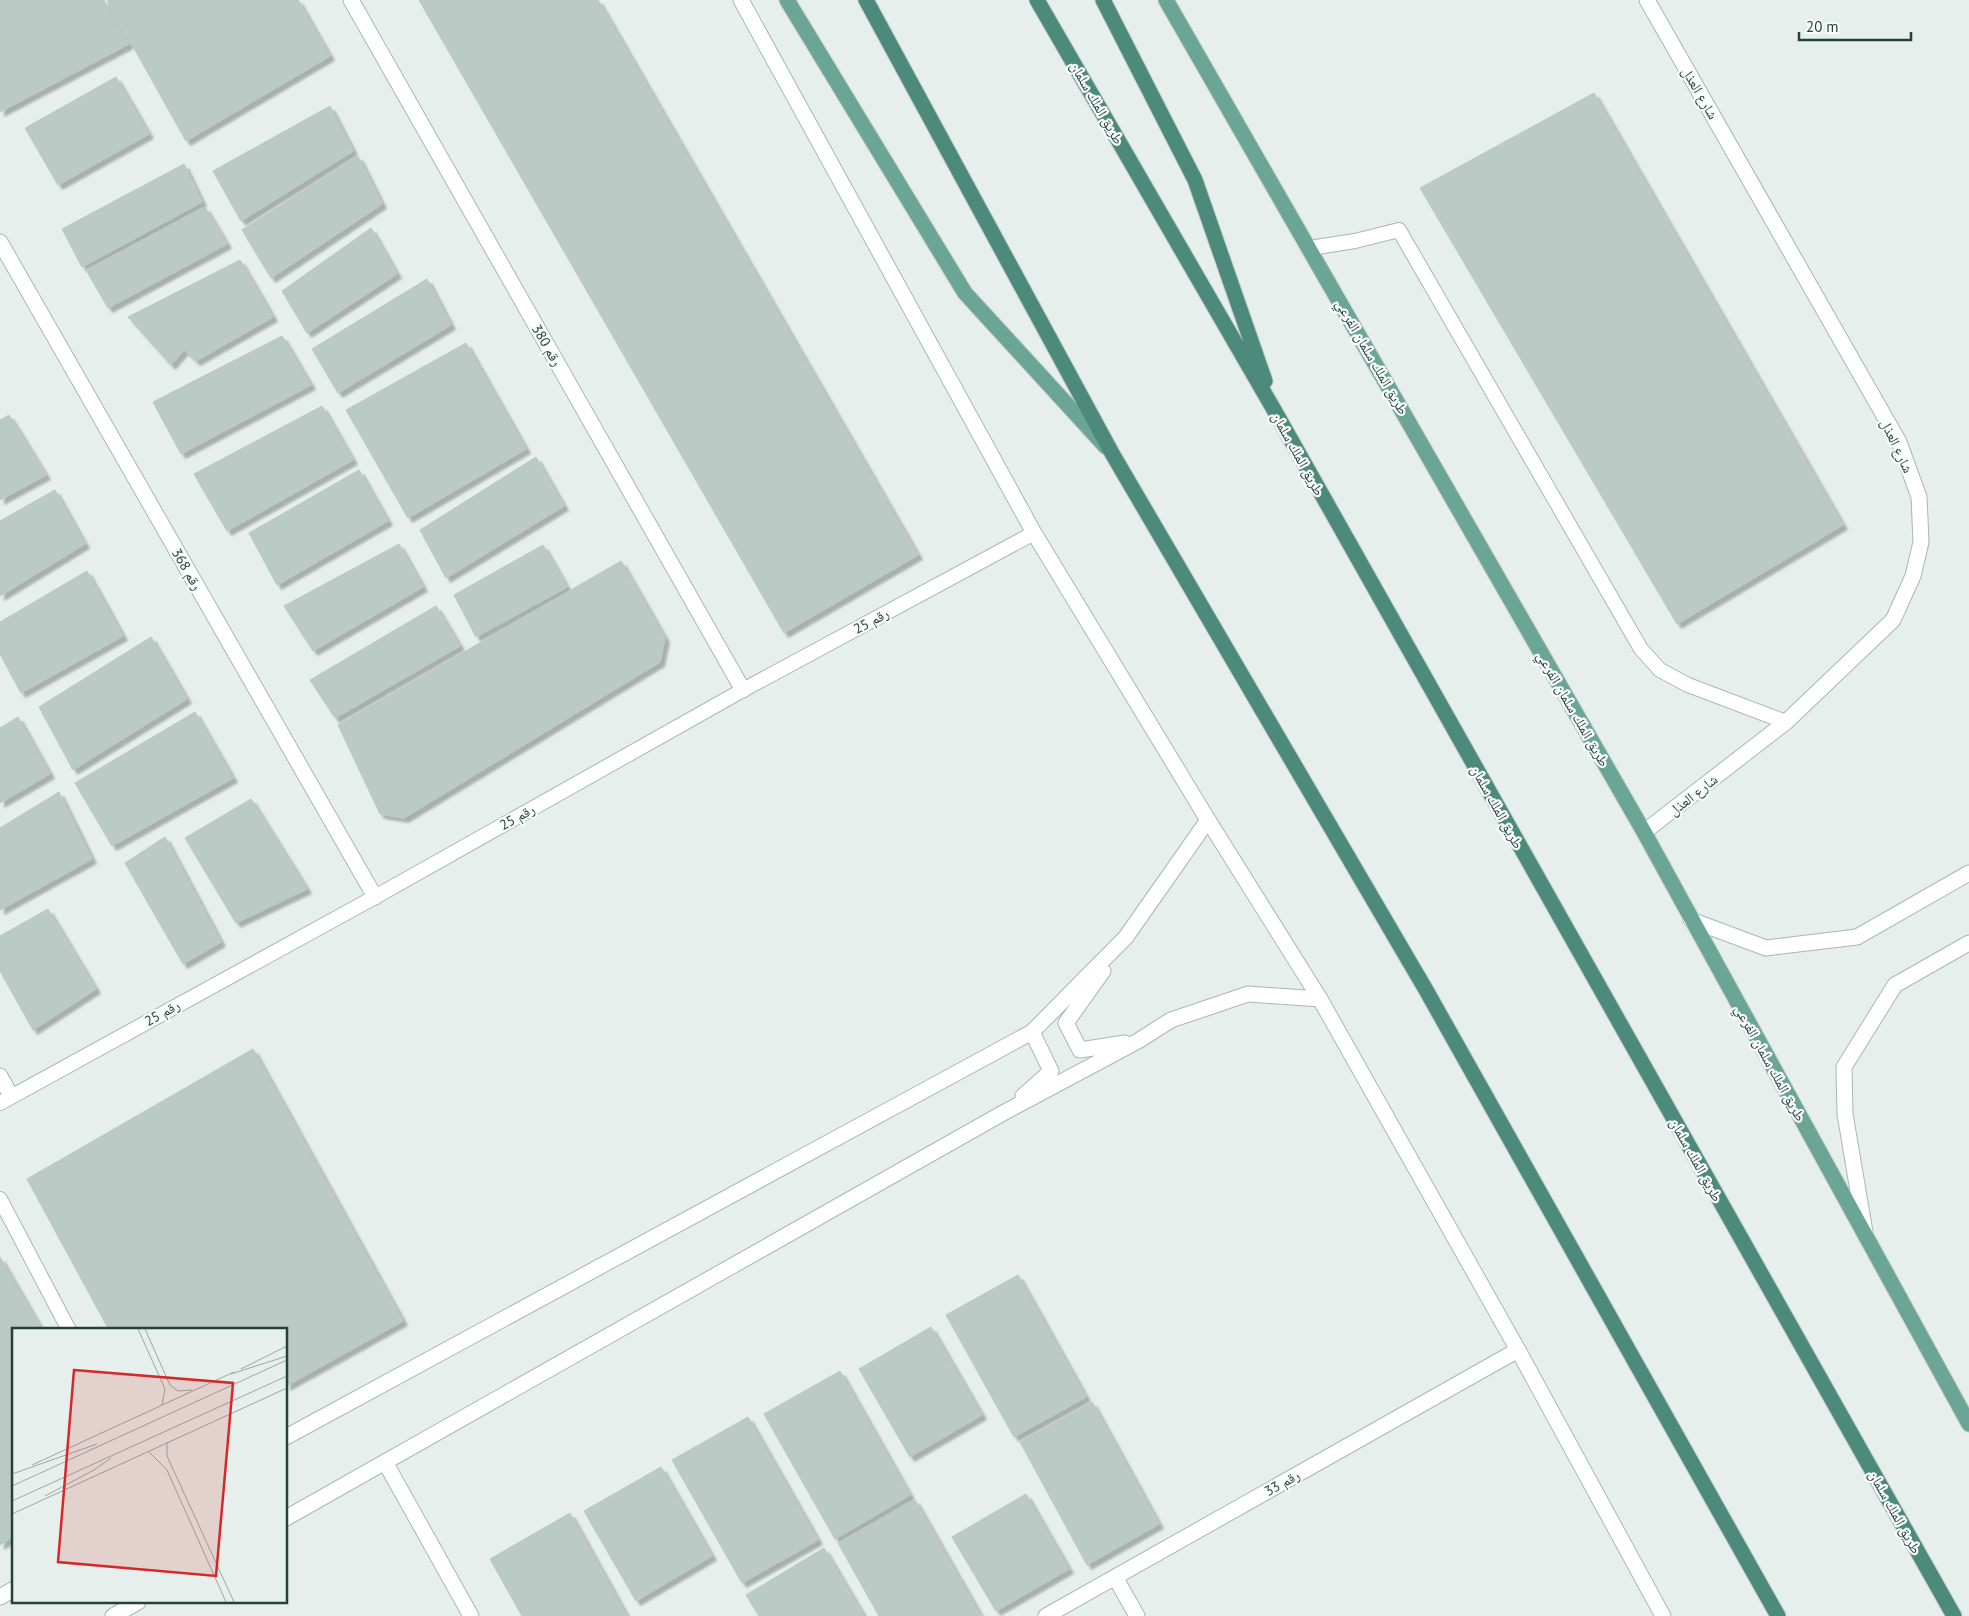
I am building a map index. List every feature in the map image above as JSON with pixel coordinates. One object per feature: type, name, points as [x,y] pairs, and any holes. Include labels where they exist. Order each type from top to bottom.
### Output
[{"type":"highway","points":[[866,0],[1113,455],[1426,990],[1778,1616]]},
{"type":"highway","name":"طريق الملك سلمان","points":[[1037,0],[1277,416],[1954,1616]]},
{"type":"highway","points":[[1103,0],[1195,180],[1277,416]]},
{"type":"main road","points":[[787,0],[966,293],[1113,455]]},
{"type":"main road","name":"طريق الملك سلمان الفرعي","points":[[1166,0],[1644,832],[1969,1424]]},
{"type":"street","name":"رقم 380","points":[[350,0],[743,690]]},
{"type":"street","points":[[741,0],[1034,533],[1208,820],[1320,999],[1518,1350],[1663,1616]]},
{"type":"street","name":"شارع العذل","points":[[1644,832],[1786,722],[1893,620],[1913,576],[1921,542],[1919,497],[1898,442],[1647,0]]},
{"type":"street","name":"رقم 368","points":[[0,242],[374,897]]},
{"type":"street","points":[[1138,1041],[1080,1050],[1066,1023],[1208,820]]},
{"type":"street","points":[[1691,920],[1766,948],[1857,938],[1969,873]]},
{"type":"street","points":[[288,1436],[1032,1032],[1126,937]]},
{"type":"street","points":[[1866,1236],[1845,1114],[1844,1068],[1895,985],[1969,943]]},
{"type":"street","points":[[288,1517],[1003,1113],[1138,1041],[1171,1020],[1248,994],[1320,999]]},
{"type":"street","points":[[1003,1113],[1051,1071],[1032,1032]]},
{"type":"street","points":[[0,1076],[6,1100]]},
{"type":"street","name":"رقم 33","points":[[1046,1616],[1518,1350]]},
{"type":"street","points":[[385,1462],[471,1616]]},
{"type":"street","points":[[1115,1578],[1137,1616]]},
{"type":"street","points":[[0,1597],[12,1590]]},
{"type":"street","points":[[113,1616],[134,1604]]},
{"type":"lane","points":[[1310,248],[1355,241],[1398,230],[1641,649],[1660,670],[1688,685],[1786,722]]},
{"type":"lane","name":"رقم 25","points":[[6,1100],[374,897],[743,690],[1034,533]]},
{"type":"lane","points":[[0,1198],[68,1328]]},
{"type":"building","points":[[0,0],[104,0],[129,44],[0,112]]},
{"type":"building","points":[[107,0],[298,0],[330,56],[186,141]]},
{"type":"building","points":[[419,0],[598,0],[918,555],[784,633]]},
{"type":"building","points":[[116,77],[149,134],[58,185],[25,128]]},
{"type":"building","points":[[1594,93],[1843,525],[1677,624],[1420,188]]},
{"type":"building","points":[[330,106],[353,151],[241,221],[213,171]]},
{"type":"building","points":[[358,156],[382,204],[271,278],[242,230]]},
{"type":"building","points":[[184,164],[202,202],[82,267],[62,229]]},
{"type":"building","points":[[205,207],[227,244],[108,308],[86,270]]},
{"type":"building","points":[[371,228],[397,274],[307,333],[282,291]]},
{"type":"building","points":[[240,260],[273,317],[196,361],[184,350],[171,365],[128,317]]},
{"type":"building","points":[[427,279],[451,325],[338,393],[312,349]]},
{"type":"building","points":[[282,336],[311,385],[181,454],[153,402]]},
{"type":"building","points":[[466,343],[526,449],[408,518],[346,410]]},
{"type":"building","points":[[322,406],[353,460],[227,531],[194,474]]},
{"type":"building","points":[[9,415],[46,475],[0,500],[0,420]]},
{"type":"building","points":[[536,457],[564,506],[446,578],[420,530]]},
{"type":"building","points":[[359,470],[388,521],[277,585],[249,533]]},
{"type":"building","points":[[55,490],[85,544],[0,596],[0,521]]},
{"type":"building","points":[[399,544],[423,587],[313,651],[284,606]]},
{"type":"building","points":[[543,545],[567,587],[476,637],[454,595]]},
{"type":"building","points":[[621,561],[665,638],[660,662],[404,818],[380,814],[338,725]]},
{"type":"building","points":[[87,571],[123,636],[21,693],[0,654],[0,622]]},
{"type":"building","points":[[436,606],[460,646],[335,718],[310,680]]},
{"type":"building","points":[[151,637],[187,699],[73,770],[39,707]]},
{"type":"building","points":[[195,712],[233,778],[112,846],[75,783]]},
{"type":"building","points":[[18,717],[50,774],[0,803],[0,728]]},
{"type":"building","points":[[59,792],[92,859],[0,910],[0,828]]},
{"type":"building","points":[[251,799],[307,889],[236,923],[185,838]]},
{"type":"building","points":[[165,837],[221,942],[183,964],[125,863]]},
{"type":"building","points":[[48,909],[96,989],[33,1030],[0,971],[0,936]]},
{"type":"building","points":[[253,1049],[403,1321],[288,1385],[288,1328],[108,1328],[27,1179]]},
{"type":"building","points":[[0,1257],[41,1328],[12,1328],[12,1537],[0,1545]]},
{"type":"building","points":[[1018,1275],[1086,1397],[1014,1437],[946,1315]]},
{"type":"building","points":[[931,1327],[982,1415],[910,1457],[859,1369]]},
{"type":"building","points":[[840,1371],[910,1495],[835,1539],[764,1414]]},
{"type":"building","points":[[1092,1402],[1159,1524],[1087,1565],[1020,1442]]},
{"type":"building","points":[[748,1417],[818,1540],[742,1583],[672,1460]]},
{"type":"building","points":[[661,1467],[712,1556],[636,1601],[584,1511]]},
{"type":"building","points":[[1026,1494],[1069,1569],[996,1611],[952,1537]]},
{"type":"building","points":[[915,1500],[981,1616],[879,1616],[838,1543]]},
{"type":"building","points":[[570,1513],[627,1616],[522,1616],[490,1559]]},
{"type":"building","points":[[824,1548],[864,1616],[759,1616],[746,1595]]}]
